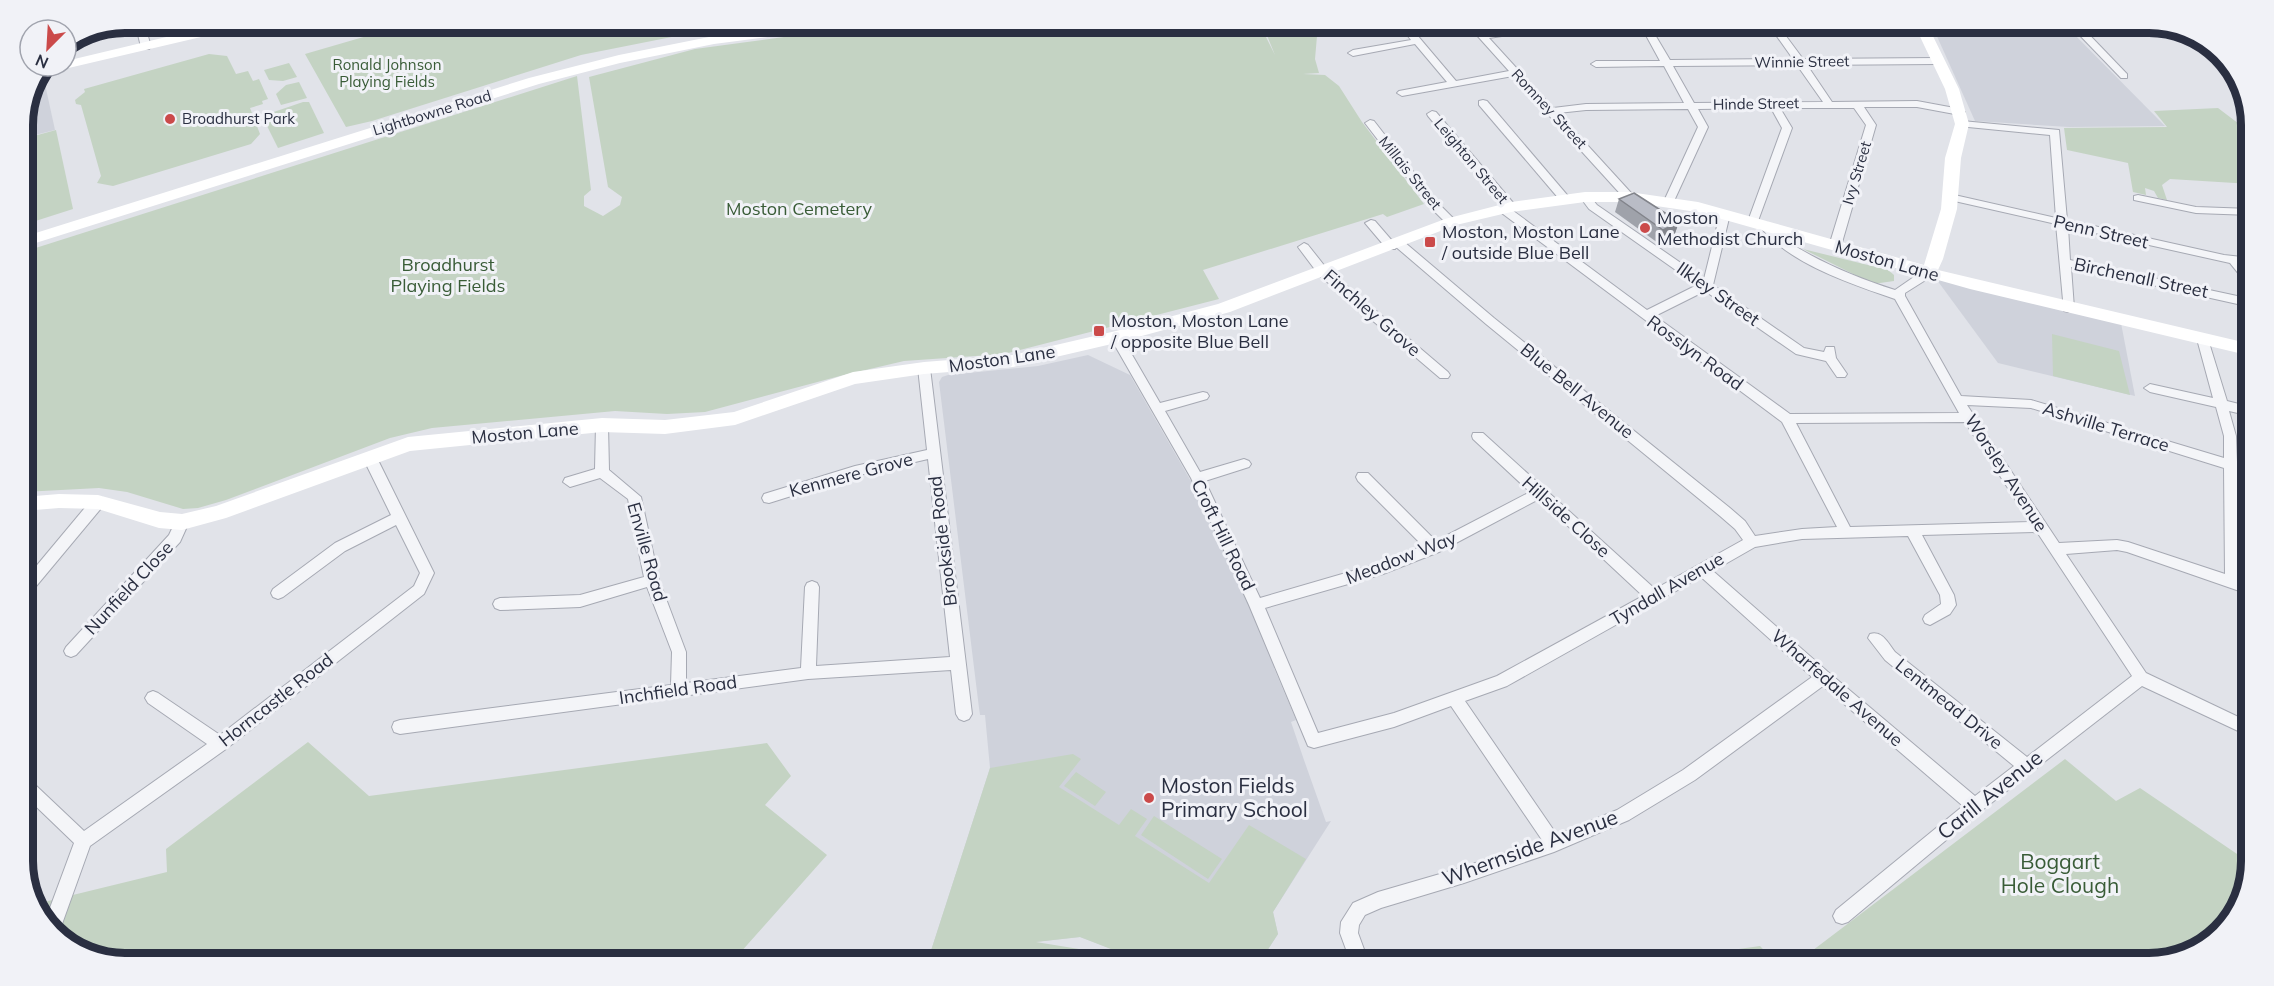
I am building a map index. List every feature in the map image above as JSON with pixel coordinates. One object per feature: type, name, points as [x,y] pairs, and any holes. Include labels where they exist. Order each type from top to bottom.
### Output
[{"type":"street","points":[[142,33],[146,47]]},
{"type":"street","points":[[78,63],[203,33]]},
{"type":"street","name":"Lightbowne Road","points":[[33,230],[541,72],[665,42],[727,33]]},
{"type":"street","name":"Lightbowne Road","points":[[33,239],[534,81],[619,59],[692,44],[771,33]]},
{"type":"street","points":[[1411,33],[1454,84]]},
{"type":"street","name":"Romney Street","points":[[1479,33],[1629,197]]},
{"type":"street","points":[[1482,36],[1502,33]]},
{"type":"street","points":[[1648,33],[1703,127],[1669,201]]},
{"type":"street","points":[[1780,33],[1828,104]]},
{"type":"street","points":[[1781,235],[1869,287],[1899,296],[1900,291],[1928,273],[1935,259],[1950,197],[1953,158],[1961,118],[1952,89],[1924,33]]},
{"type":"street","points":[[2082,33],[2124,76]]},
{"type":"street","points":[[1353,53],[1419,41]]},
{"type":"street","name":"Winnie Street","points":[[1596,64],[1937,61]]},
{"type":"street","points":[[1402,93],[1516,74]]},
{"type":"street","points":[[1483,103],[1564,198]]},
{"type":"street","points":[[1759,223],[1787,128],[1773,104]]},
{"type":"street","name":"Ivy Street","points":[[1835,246],[1871,126],[1857,104]]},
{"type":"street","name":"Hinde Street","points":[[1551,111],[1586,107],[1689,105],[1917,104],[1961,118],[2055,132],[2062,224]]},
{"type":"street","name":"Leighton Street","points":[[1431,114],[1507,208]]},
{"type":"street","name":"Millais Street","points":[[1370,123],[1432,203],[1451,222]]},
{"type":"street","name":"Ilkley Street","points":[[1585,197],[1593,207],[1800,351],[1830,354],[1841,374]]},
{"type":"street","name":"Moston Lane","points":[[33,503],[98,502],[159,520],[182,522],[219,513],[408,444],[602,426],[665,428],[735,418],[853,378],[1013,361],[1116,337],[1224,308],[1451,222],[1507,208],[1564,198],[1629,197],[1669,201],[1759,223],[1781,235],[1835,246],[1928,273],[2241,348]]},
{"type":"street","name":"Penn Street","points":[[1950,197],[2062,224],[2241,261]]},
{"type":"street","points":[[2138,198],[2196,210],[2241,212]]},
{"type":"street","name":"Rosslyn Road","points":[[1507,208],[1645,316],[1787,419],[1846,532]]},
{"type":"street","points":[[1645,316],[1709,282],[1725,214]]},
{"type":"street","name":"Blue Bell Avenue","points":[[1371,223],[1395,245],[1725,512],[1740,525],[1752,542]]},
{"type":"street","points":[[2062,224],[2068,308]]},
{"type":"street","name":"Finchley Grove","points":[[1304,247],[1323,272],[1444,375]]},
{"type":"street","points":[[2234,261],[2241,269]]},
{"type":"street","name":"Birchenall Street","points":[[2065,262],[2241,301]]},
{"type":"street","name":"Worsley Avenue","points":[[1899,296],[1968,417],[2141,678]]},
{"type":"street","name":"Croft Hill Road","points":[[1116,337],[1197,478],[1256,605],[1314,741]]},
{"type":"street","points":[[2203,339],[2230,436],[2232,583]]},
{"type":"street","name":"Brookside Road","points":[[924,369],[963,714]]},
{"type":"street","points":[[2150,388],[2241,409]]},
{"type":"street","points":[[1156,408],[1203,396]]},
{"type":"street","name":"Ashville Terrace","points":[[1958,400],[2031,404],[2241,468]]},
{"type":"street","points":[[1787,419],[1968,417]]},
{"type":"street","points":[[570,482],[602,472],[602,426]]},
{"type":"street","name":"Hillside Close","points":[[1478,436],[1654,597]]},
{"type":"street","name":"Kenmere Grove","points":[[769,498],[855,471],[933,453]]},
{"type":"street","name":"Horncastle Road","points":[[83,841],[220,744],[420,590],[427,573],[370,458]]},
{"type":"street","points":[[1197,478],[1244,464]]},
{"type":"street","name":"Enville Road","points":[[602,472],[634,497],[652,580],[679,652],[678,690]]},
{"type":"street","points":[[1363,477],[1434,548]]},
{"type":"street","name":"Meadow Way","points":[[1256,605],[1335,584],[1434,548],[1539,493]]},
{"type":"street","points":[[33,580],[98,502]]},
{"type":"street","points":[[278,593],[340,547],[400,517]]},
{"type":"street","name":"Nunfield Close","points":[[71,651],[175,538],[182,522]]},
{"type":"street","name":"Tyndall Avenue","points":[[1314,741],[1394,720],[1456,700],[1513,676],[1752,542],[1803,534],[2041,527]]},
{"type":"street","points":[[1912,530],[1947,595],[1949,605],[1946,610],[1930,619]]},
{"type":"street","points":[[2056,549],[2117,545],[2128,547],[2241,586]]},
{"type":"street","name":"Wharfedale Avenue","points":[[1701,569],[1822,677],[1975,806]]},
{"type":"street","points":[[500,604],[580,601],[652,580]]},
{"type":"street","points":[[808,673],[812,587]]},
{"type":"street","name":"Lentmead Drive","points":[[1875,638],[1890,656],[2026,766]]},
{"type":"street","name":"Inchfield Road","points":[[400,727],[808,673],[957,663]]},
{"type":"street","name":"Whernside Avenue","points":[[1356,953],[1348,933],[1350,922],[1359,909],[1378,900],[1464,875],[1554,844],[1623,815],[1689,775],[1822,677]]},
{"type":"street","points":[[2141,678],[2241,725]]},
{"type":"street","name":"Carill Avenue","points":[[1842,916],[1975,806],[2141,678]]},
{"type":"street","points":[[153,698],[220,744]]},
{"type":"street","points":[[1456,700],[1554,844]]},
{"type":"street","points":[[33,794],[83,841],[55,920]]},
{"type":"shaded area","points":[[1935,33],[2073,33],[2165,126],[2069,127],[1975,121]]},
{"type":"shaded area","points":[[45,82],[55,130],[33,136],[36,101]]},
{"type":"shaded area","points":[[1934,276],[2121,323],[2135,396],[1998,363]]},
{"type":"shaded area","points":[[1088,355],[1130,375],[1200,497],[1277,667],[1274,668],[1296,720],[1291,722],[1304,760],[1326,822],[1331,821],[1273,912],[1278,934],[1266,953],[1122,953],[1080,937],[1025,943],[1000,942],[974,953],[930,953],[990,768],[985,715],[980,715],[979,708],[939,382],[942,377],[948,375],[1038,366]]},
{"type":"green space","name":"Ronald Johnson Playing Fields","points":[[377,33],[692,33],[581,55],[372,121],[346,127],[305,54]]},
{"type":"green space","points":[[813,33],[1262,33],[1275,55],[1266,33],[1331,33],[1317,36],[1315,59],[1319,73],[1303,74],[1325,75],[1339,86],[1362,122],[1424,204],[1387,217],[1383,214],[1203,270],[1219,299],[1004,354],[904,361],[705,412],[667,414],[615,411],[432,428],[390,438],[226,500],[198,508],[183,509],[127,492],[99,488],[33,491],[33,249],[577,76],[591,190],[584,196],[584,206],[603,216],[620,205],[622,197],[608,187],[589,77],[695,49]]},
{"type":"green space","name":"Broadhurst Park","points":[[209,54],[227,56],[236,74],[248,71],[253,81],[259,79],[268,99],[262,101],[263,104],[250,108],[260,134],[251,144],[113,186],[97,183],[101,176],[81,105],[76,104],[75,100],[85,92],[84,89]]},
{"type":"green space","points":[[289,63],[297,77],[283,81],[269,80],[264,70]]},
{"type":"green space","points":[[299,82],[307,98],[281,105],[276,94],[286,85]]},
{"type":"green space","points":[[309,102],[324,133],[278,148],[262,116]]},
{"type":"green space","points":[[2218,108],[2241,125],[2241,183],[2170,179],[2162,185],[2167,200],[2158,198],[2154,191],[2145,188],[2146,195],[2133,192],[2128,163],[2067,150],[2064,128],[2167,127],[2154,111]]},
{"type":"green space","points":[[56,130],[73,209],[33,222],[33,136]]},
{"type":"green space","points":[[1803,249],[1888,270],[1894,275],[1894,281],[1873,284]]},
{"type":"green space","points":[[2052,334],[2119,351],[2130,395],[2053,376]]},
{"type":"green space","points":[[308,742],[369,796],[767,743],[791,776],[765,805],[827,855],[740,953],[125,953],[107,951],[79,941],[60,926],[42,902],[167,872],[166,849]]},
{"type":"green space","points":[[1073,754],[1081,759],[1059,787],[1119,825],[1131,809],[1147,819],[1135,836],[1209,883],[1249,825],[1306,859],[1273,912],[1278,934],[1266,953],[1121,953],[1080,937],[1036,942],[1103,953],[930,953],[990,768]]},
{"type":"green space","name":"Boggart Hole Clough","points":[[2065,759],[2116,801],[2140,788],[2241,856],[2239,879],[2234,896],[2222,917],[2200,937],[2173,950],[2149,953],[1809,953]]},
{"type":"green space","points":[[1076,772],[1106,792],[1095,806],[1064,786]]},
{"type":"green space","points":[[1154,816],[1222,859],[1208,879],[1141,835]]},
{"type":"green space","points":[[1760,946],[1767,953],[1711,953]]},
{"type":"building","points":[[1634,193],[1679,222],[1663,230],[1619,199]]},
{"type":"place","name":"Broadhurst Park","points":[[170,119]]},
{"type":"place","name":"Moston Methodist Church","points":[[1645,228]]},
{"type":"place","name":"Moston, Moston Lane / outside Blue Bell","points":[[1430,242]]},
{"type":"place","name":"Moston, Moston Lane / opposite Blue Bell","points":[[1099,331]]},
{"type":"place","name":"Moston Fields Primary School","points":[[1149,798]]},
{"type":"park label","name":"Moston Cemetery","points":[[799,209]]},
{"type":"park label","name":"Broadhurst Playing Fields","points":[[448,275]]}]
